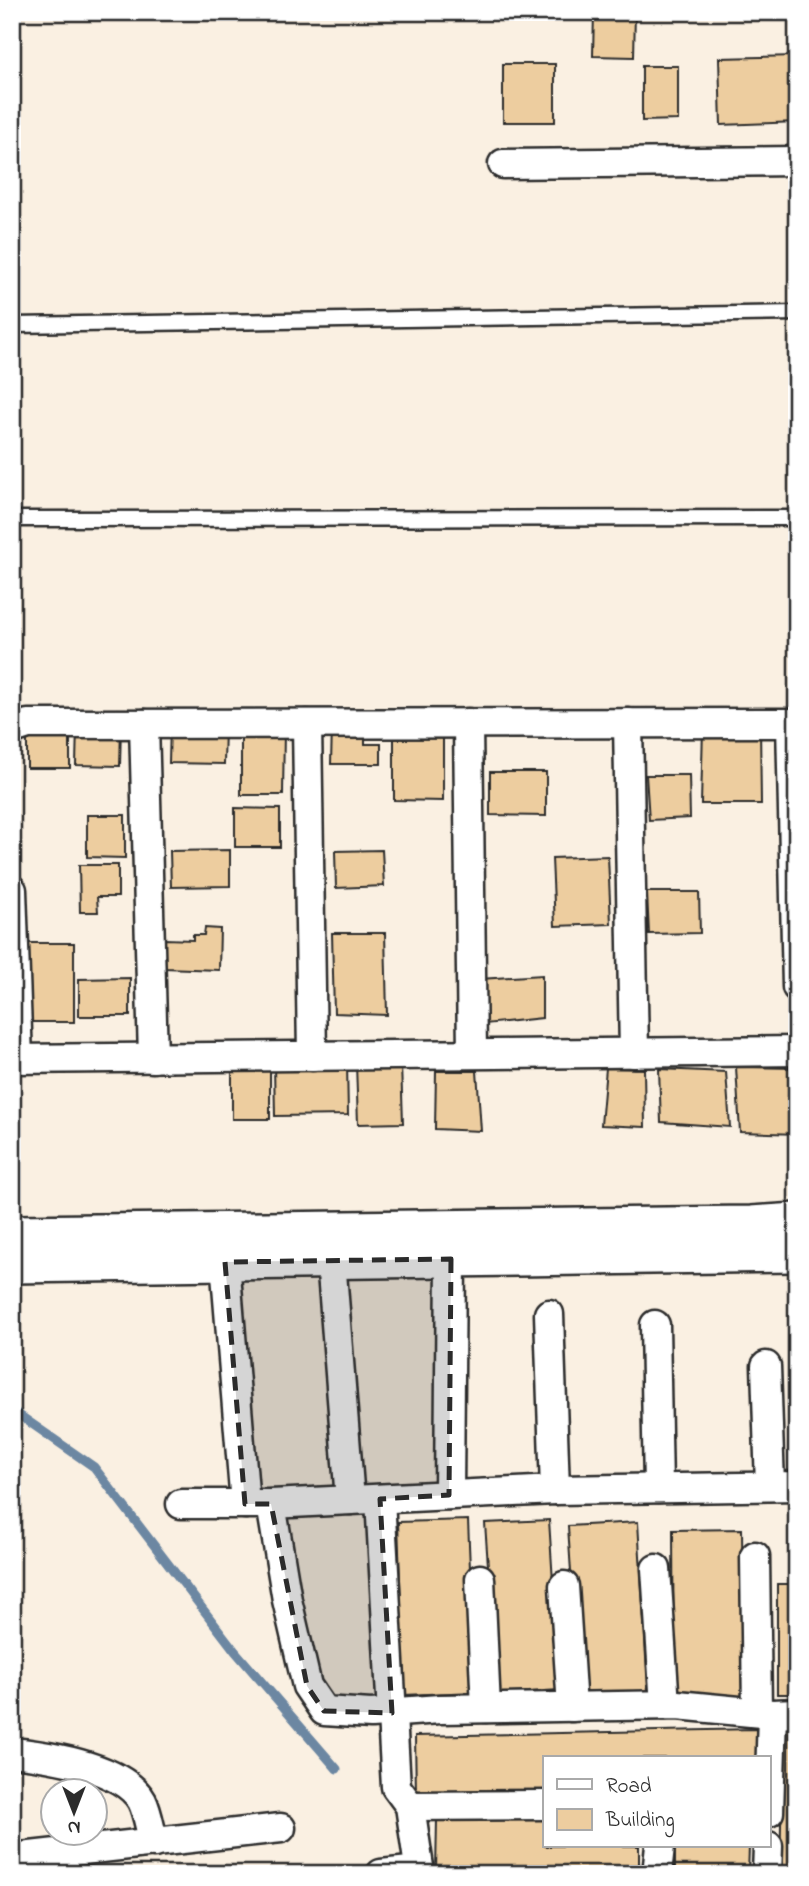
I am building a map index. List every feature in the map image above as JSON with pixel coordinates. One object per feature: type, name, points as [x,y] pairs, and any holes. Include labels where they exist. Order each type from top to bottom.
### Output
[{"type":"street","points":[[503,164],[797,161]]},
{"type":"street","points":[[468,723],[472,1054]]},
{"type":"street","points":[[628,723],[634,1053]]},
{"type":"street","points":[[12,732],[28,724],[794,723],[797,987]]},
{"type":"street","points":[[144,724],[153,1058]]},
{"type":"street","points":[[307,724],[312,1056]]},
{"type":"street","points":[[12,890],[15,1059],[797,1051]]},
{"type":"street","points":[[12,1233],[751,1224],[797,1221]]},
{"type":"street","points":[[12,1265],[797,1254]]},
{"type":"street","points":[[449,1495],[451,1259]]},
{"type":"street","points":[[331,1260],[350,1500]]},
{"type":"street","points":[[225,1262],[258,1504],[287,1600],[307,1686],[324,1711],[371,1714],[486,1708],[665,1706],[775,1713]]},
{"type":"street","points":[[549,1314],[555,1490]]},
{"type":"street","points":[[655,1325],[658,1488]]},
{"type":"street","points":[[181,1504],[258,1504],[555,1490],[783,1486],[766,1366]]},
{"type":"street","points":[[380,1499],[396,1787],[410,1806],[420,1872],[382,1874]]},
{"type":"street","points":[[755,1556],[775,1713],[770,1796]]},
{"type":"street","points":[[656,1569],[665,1706]]},
{"type":"street","points":[[480,1579],[486,1708]]},
{"type":"street","points":[[564,1586],[572,1707]]},
{"type":"street","points":[[12,1752],[73,1763],[114,1777],[133,1789],[143,1803],[154,1843]]},
{"type":"street","points":[[410,1806],[543,1805]]},
{"type":"street","points":[[12,1858],[281,1828]]},
{"type":"street","points":[[657,1874],[660,1848]]},
{"type":"street","points":[[767,1874],[768,1848]]},
{"type":"lane","points":[[12,325],[797,313]]},
{"type":"lane","points":[[12,519],[797,518]]},
{"type":"highlighted area","points":[[451,1259],[449,1495],[380,1499],[392,1713],[324,1711],[307,1686],[271,1504],[245,1504],[225,1262]]},
{"type":"building","points":[[594,12],[635,12],[634,57],[593,56]]},
{"type":"building","points":[[797,56],[797,122],[721,125],[719,58]]},
{"type":"building","points":[[503,64],[555,64],[555,122],[503,122]]},
{"type":"building","points":[[642,66],[678,66],[678,120],[642,121]]},
{"type":"building","points":[[77,726],[121,727],[120,766],[76,765]]},
{"type":"building","points":[[170,726],[225,727],[224,764],[169,763]]},
{"type":"building","points":[[760,726],[761,804],[701,804],[703,728]]},
{"type":"building","points":[[332,727],[365,727],[365,744],[381,744],[381,764],[331,764]]},
{"type":"building","points":[[394,727],[443,728],[443,801],[394,800]]},
{"type":"building","points":[[27,728],[70,728],[70,768],[27,768]]},
{"type":"building","points":[[241,729],[284,730],[283,795],[241,795]]},
{"type":"building","points":[[490,772],[546,772],[546,816],[490,815]]},
{"type":"building","points":[[646,775],[689,775],[690,818],[649,820]]},
{"type":"building","points":[[235,808],[280,809],[280,847],[235,847]]},
{"type":"building","points":[[87,815],[125,815],[125,858],[87,857]]},
{"type":"building","points":[[230,850],[230,886],[171,887],[170,851]]},
{"type":"building","points":[[382,850],[384,886],[336,888],[335,851]]},
{"type":"building","points":[[608,856],[611,924],[555,926],[552,858]]},
{"type":"building","points":[[79,865],[118,865],[118,897],[97,897],[98,912],[80,912]]},
{"type":"building","points":[[647,892],[699,892],[700,933],[649,934]]},
{"type":"building","points":[[205,928],[220,929],[219,970],[164,968],[165,939],[193,940],[193,935],[204,935]]},
{"type":"building","points":[[332,933],[385,933],[387,1015],[334,1013]]},
{"type":"building","points":[[19,943],[74,943],[74,1022],[19,1022]]},
{"type":"building","points":[[542,975],[542,1018],[485,1024],[480,979]]},
{"type":"building","points":[[130,978],[130,1016],[79,1016],[79,979]]},
{"type":"building","points":[[356,1063],[401,1064],[403,1123],[358,1124]]},
{"type":"building","points":[[274,1064],[347,1064],[348,1115],[275,1116]]},
{"type":"building","points":[[736,1067],[797,1068],[797,1134],[740,1132]]},
{"type":"building","points":[[606,1068],[644,1069],[645,1127],[601,1125]]},
{"type":"building","points":[[232,1069],[270,1070],[270,1119],[232,1119]]},
{"type":"building","points":[[659,1069],[726,1072],[730,1127],[661,1122]]},
{"type":"building","points":[[436,1071],[477,1071],[481,1131],[435,1129]]},
{"type":"building","points":[[468,1520],[475,1692],[404,1695],[398,1522]]},
{"type":"building","points":[[549,1520],[560,1690],[497,1694],[485,1523]]},
{"type":"building","points":[[638,1522],[648,1691],[579,1695],[568,1526]]},
{"type":"building","points":[[742,1529],[744,1698],[674,1698],[673,1530]]},
{"type":"building","points":[[777,1584],[797,1584],[797,1694],[777,1694]]},
{"type":"building","points":[[783,1728],[797,1729],[797,1874],[780,1874]]},
{"type":"building","points":[[756,1729],[757,1756],[543,1756],[543,1791],[416,1794],[415,1736]]},
{"type":"building","points":[[437,1819],[543,1819],[543,1848],[639,1848],[639,1873],[436,1873]]},
{"type":"building","points":[[675,1848],[749,1848],[748,1874],[675,1874]]},
{"type":"waterway","points":[[12,1410],[94,1467],[235,1651],[337,1769]]}]
